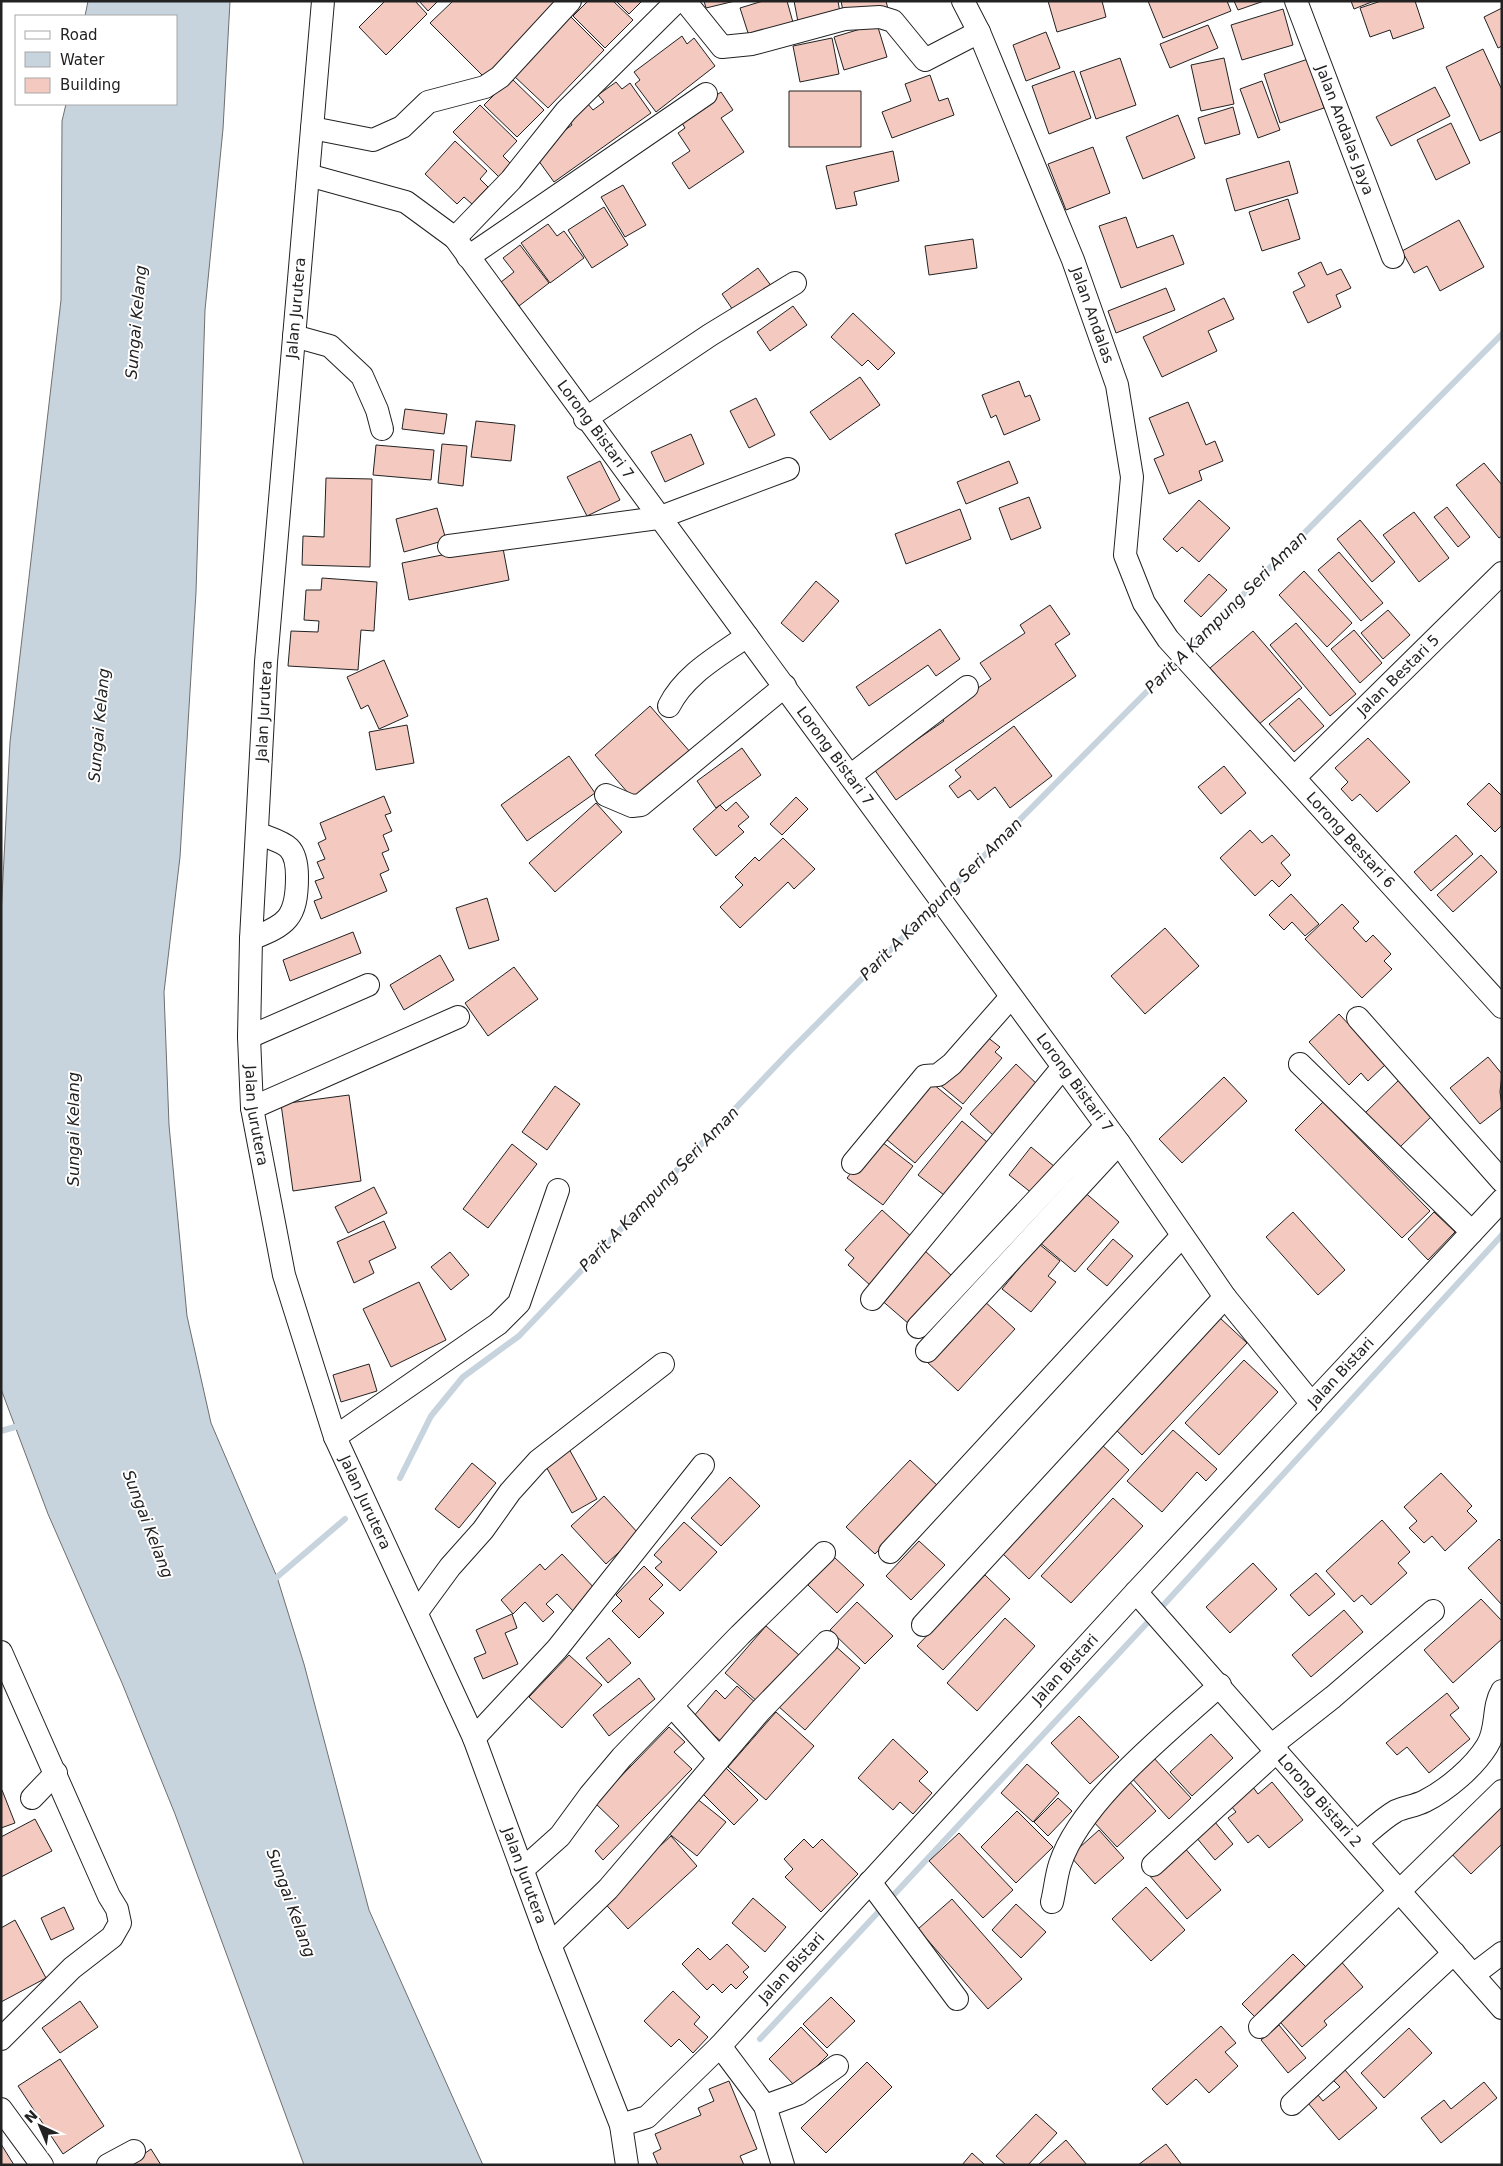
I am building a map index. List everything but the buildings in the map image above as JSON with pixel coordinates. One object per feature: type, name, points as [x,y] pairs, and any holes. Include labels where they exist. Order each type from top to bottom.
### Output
[{"type":"street","name":"Jalan Jurutera","points":[[323,1],[266,662],[251,939],[249,1037],[252,1108],[284,1275],[335,1438],[474,1738],[550,1945],[621,2125],[627,2165]]},
{"type":"street","points":[[312,128],[373,140],[402,127],[428,102],[485,87],[500,77],[570,1]]},
{"type":"street","points":[[455,238],[512,180],[566,111],[677,1]]},
{"type":"street","points":[[685,1],[722,48],[752,44],[844,19],[880,17],[893,21],[925,60],[979,32]]},
{"type":"street","name":"Jalan Andalas","points":[[964,1],[979,32],[1073,260],[1117,385],[1132,477],[1126,555],[1144,603],[1168,639],[1199,674]]},
{"type":"street","name":"Jalan Andalas Jaya","points":[[1296,1],[1394,257]]},
{"type":"street","points":[[468,257],[706,94]]},
{"type":"street","name":"Lorong Bistari 7","points":[[308,175],[406,202],[455,238],[585,419],[785,686],[925,881],[1063,1067],[1225,1297],[1312,1404]]},
{"type":"street","points":[[585,419],[710,334],[795,283]]},
{"type":"street","points":[[294,336],[330,346],[362,376],[377,410],[382,429]]},
{"type":"street","points":[[449,546],[658,518],[788,469]]},
{"type":"street","name":"Jalan Bestari 5","points":[[1295,777],[1502,573]]},
{"type":"street","points":[[669,706],[676,693],[688,679],[747,636]]},
{"type":"street","name":"Lorong Bestari 6","points":[[1199,674],[1502,1006]]},
{"type":"street","points":[[606,794],[632,806],[641,805],[785,686]]},
{"type":"street","points":[[850,776],[967,687]]},
{"type":"street","points":[[251,939],[277,928],[290,916],[297,899],[297,871],[292,852],[288,847],[257,833]]},
{"type":"street","points":[[249,1037],[368,985]]},
{"type":"street","points":[[853,1163],[925,1076],[938,1075],[952,1064],[1011,997]]},
{"type":"street","points":[[252,1108],[458,1017]]},
{"type":"street","points":[[1358,1018],[1502,1181]]},
{"type":"street","points":[[1300,1064],[1472,1232]]},
{"type":"street","points":[[872,1299],[1063,1067]]},
{"type":"street","points":[[918,1327],[1112,1135]]},
{"type":"street","points":[[927,1351],[1112,1135]]},
{"type":"street","points":[[335,1438],[498,1324],[519,1303],[558,1190]]},
{"type":"street","name":"Jalan Bistari","points":[[621,2125],[647,2117],[720,2046],[874,1888],[1141,1597],[1312,1404],[1502,1200]]},
{"type":"street","points":[[890,1552],[1182,1236]]},
{"type":"street","points":[[923,1625],[1225,1297]]},
{"type":"street","points":[[417,1612],[450,1568],[483,1530],[510,1492],[538,1461],[662,1364]]},
{"type":"street","points":[[474,1738],[557,1648],[703,1465]]},
{"type":"street","points":[[522,1870],[560,1836],[590,1795],[622,1758],[740,1635],[824,1553]]},
{"type":"street","name":"Lorong Bistari 2","points":[[1141,1597],[1502,2008]]},
{"type":"street","points":[[1153,1865],[1275,1748],[1433,1611]]},
{"type":"street","points":[[550,1945],[608,1889],[760,1711],[827,1642]]},
{"type":"street","points":[[1,1652],[109,1896],[117,1909],[120,1923],[112,1937],[72,1968],[1,2039]]},
{"type":"street","points":[[1052,1902],[1060,1864],[1073,1836],[1100,1798],[1136,1761],[1220,1685]]},
{"type":"street","points":[[1357,1842],[1395,1812],[1415,1805],[1440,1792],[1472,1764],[1488,1744],[1492,1735],[1496,1704],[1502,1691]]},
{"type":"street","points":[[673,1707],[719,1758]]},
{"type":"street","points":[[32,1798],[56,1773]]},
{"type":"street","points":[[1260,2028],[1502,1791]]},
{"type":"street","points":[[874,1888],[957,1999]]},
{"type":"street","points":[[1473,1975],[1502,1953]]},
{"type":"street","points":[[1292,2104],[1454,1954]]},
{"type":"street","points":[[720,2046],[765,2106],[784,2165]]},
{"type":"street","points":[[765,2106],[798,2094],[836,2066]]},
{"type":"street","points":[[1,2109],[42,2165]]},
{"type":"street","points":[[108,2165],[134,2151]]},
{"type":"water","name":"Sungai Kelang","points":[[88,1],[230,1],[223,129],[205,310],[196,592],[180,857],[164,992],[169,1125],[187,1316],[211,1423],[277,1577],[304,1664],[369,1910],[483,2165],[304,2165],[175,1814],[122,1683],[48,1514],[1,1389],[1,916],[10,742],[61,300],[62,121],[66,105],[178,105],[178,15],[85,15]]},
{"type":"waterway","name":"Parit A Kampung Seri Aman","points":[[400,1478],[431,1416],[463,1377],[519,1336],[790,1051],[1502,334]]},
{"type":"waterway","points":[[889,1900],[1148,1622],[1502,1235]]},
{"type":"waterway","points":[[1,1431],[22,1425]]},
{"type":"waterway","name":"Parit A Kampung Seri Aman","points":[[270,1583],[345,1519]]},
{"type":"waterway","points":[[760,2039],[883,1907]]}]
